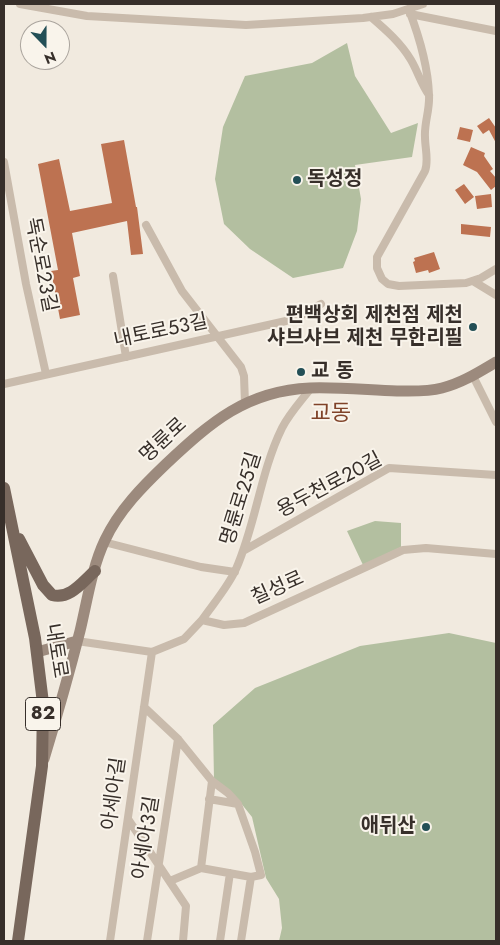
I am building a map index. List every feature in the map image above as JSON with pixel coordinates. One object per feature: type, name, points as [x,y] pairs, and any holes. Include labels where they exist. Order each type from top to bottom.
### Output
[{"type":"main road","name":"내토로","points":[[4,488],[37,652],[43,703],[42,766],[18,941]]},
{"type":"main road","points":[[11,525],[43,585],[52,595],[64,596],[74,590],[95,571]]},
{"type":"street","points":[[20,4],[87,16],[246,25],[371,17],[410,12],[496,31]]},
{"type":"street","points":[[410,12],[423,4]]},
{"type":"street","points":[[410,12],[418,37],[429,95],[429,112],[425,131],[427,164],[425,171],[377,257],[379,274],[385,282],[399,286],[473,281],[496,269]]},
{"type":"street","points":[[371,17],[398,41],[412,61],[422,86],[429,95]]},
{"type":"street","name":"독순로23길","points":[[4,162],[26,284],[46,374]]},
{"type":"street","points":[[146,225],[178,284],[242,367],[245,403]]},
{"type":"street","points":[[113,276],[126,357]]},
{"type":"street","points":[[473,281],[496,295]]},
{"type":"street","name":"내토로53길","points":[[4,384],[291,320],[321,304]]},
{"type":"street","name":"명륜로","points":[[42,766],[104,542],[135,494],[204,429],[245,403],[270,395],[311,388],[420,392],[441,389],[473,376],[496,362]]},
{"type":"street","points":[[473,376],[496,422]]},
{"type":"street","name":"명륜로25길","points":[[202,620],[234,572],[243,551],[252,526],[255,506],[264,475],[282,427],[311,388]]},
{"type":"street","name":"용두천로20길","points":[[243,551],[389,468],[496,475]]},
{"type":"street","points":[[104,542],[201,567],[234,572]]},
{"type":"street","name":"칠성로","points":[[202,620],[224,625],[244,622],[403,550],[426,548],[495,552]]},
{"type":"street","points":[[37,652],[78,641],[152,652],[184,639],[202,620]]},
{"type":"street","name":"아세아길","points":[[110,941],[152,652]]},
{"type":"street","points":[[144,707],[178,739],[212,781],[228,793],[238,804],[255,852],[260,875],[251,877],[201,868],[170,881]]},
{"type":"street","name":"아세아3길","points":[[147,941],[178,739]]},
{"type":"street","points":[[201,868],[212,781]]},
{"type":"street","points":[[209,799],[238,804]]},
{"type":"street","points":[[128,819],[160,865],[187,909],[183,941]]},
{"type":"street","points":[[220,941],[230,872]]},
{"type":"street","points":[[242,941],[251,877]]},
{"type":"green space","points":[[347,43],[355,76],[391,133],[418,123],[412,157],[355,165],[361,199],[357,231],[343,268],[293,278],[250,249],[224,224],[215,179],[223,127],[245,76],[312,63]]},
{"type":"green space","points":[[375,521],[401,523],[401,547],[363,565],[347,531]]},
{"type":"green space","points":[[449,633],[496,643],[496,941],[279,941],[282,928],[279,899],[266,878],[252,817],[240,802],[214,780],[213,725],[255,688],[360,646]]},
{"type":"building","points":[[489,118],[496,128],[496,143],[489,130],[483,134],[477,126]]},
{"type":"building","points":[[460,127],[473,130],[470,142],[457,139]]},
{"type":"building","points":[[124,140],[137,207],[143,254],[131,255],[127,221],[72,233],[80,276],[73,278],[80,315],[60,319],[51,271],[58,270],[38,164],[59,159],[70,211],[112,203],[101,144]]},
{"type":"building","points":[[471,147],[485,153],[484,156],[493,169],[490,171],[496,178],[496,186],[491,190],[477,172],[463,165]]},
{"type":"building","points":[[464,184],[474,197],[465,204],[455,190]]},
{"type":"building","points":[[491,194],[492,207],[477,209],[475,196]]},
{"type":"building","points":[[461,224],[491,227],[490,237],[461,234]]},
{"type":"building","points":[[434,252],[440,269],[429,273],[428,270],[416,273],[413,262],[415,261],[414,258]]},
{"type":"place","name":"독성정","points":[[297,180]]},
{"type":"place","name":"편백상회 제천점 제천 샤브샤브 제천 무한리필","points":[[473,327]]},
{"type":"place","name":"교 동","points":[[301,372]]},
{"type":"place","name":"애뒤산","points":[[426,827]]},
{"type":"district","name":"교동","points":[[331,415]]}]
